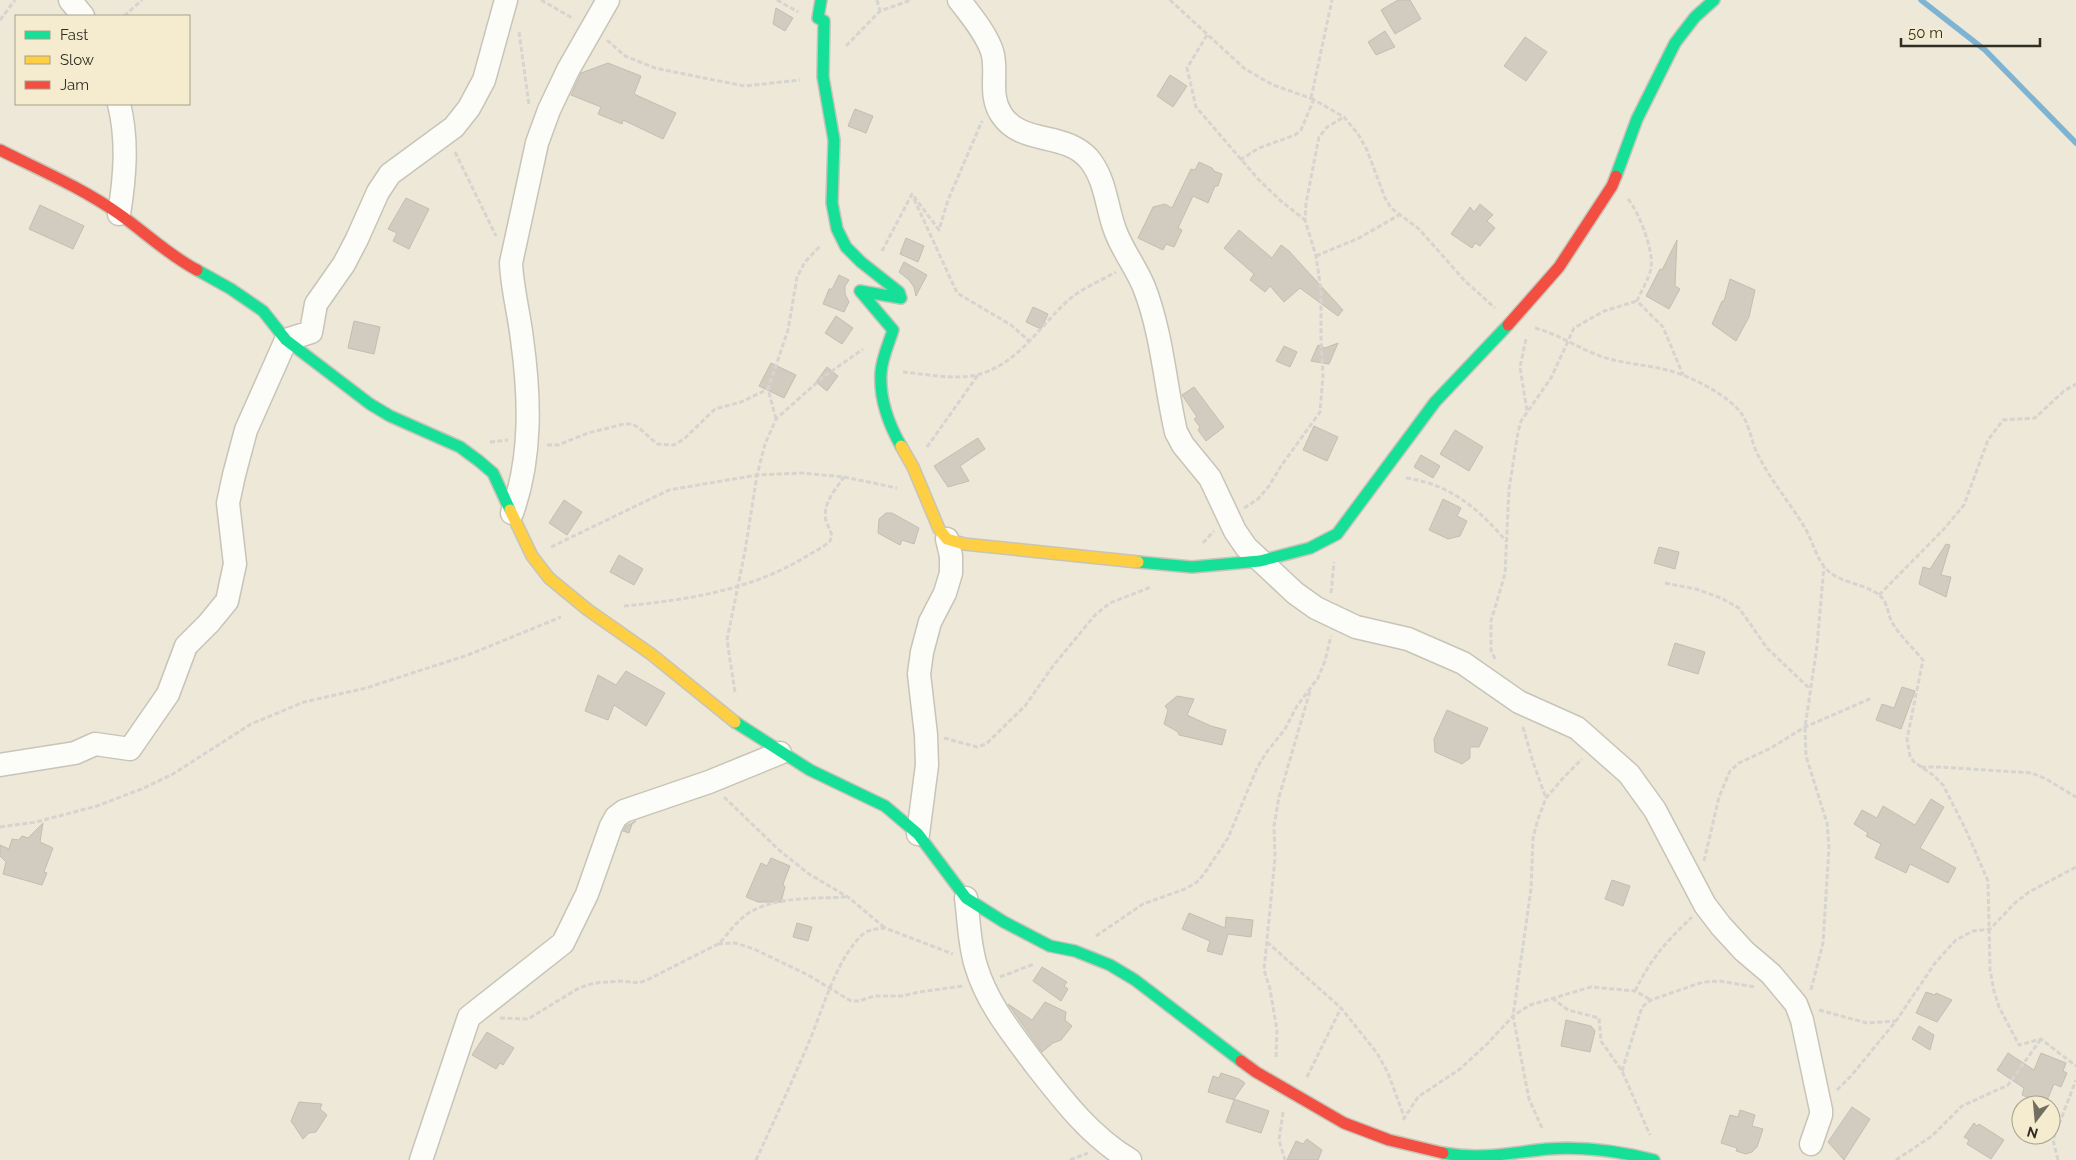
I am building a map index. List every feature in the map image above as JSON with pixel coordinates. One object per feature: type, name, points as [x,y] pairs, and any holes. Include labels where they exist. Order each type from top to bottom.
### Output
[{"type":"street","points":[[70,0],[82,15]]},
{"type":"street","points":[[0,765],[75,753],[95,744],[130,749],[168,694],[186,646],[209,623],[227,601],[236,564],[228,503],[234,475],[246,430],[286,340],[310,332],[316,304],[344,264],[378,192],[390,174],[454,127],[469,108],[484,80],[506,0]]},
{"type":"street","points":[[512,514],[522,479],[528,442],[522,340],[511,262],[537,143],[549,110],[608,0]]},
{"type":"street","points":[[821,0],[818,18],[824,21],[823,77],[834,140],[832,203],[836,229],[846,247],[899,292],[901,298],[860,292],[893,330],[881,370],[882,397],[888,421],[925,493],[939,529],[947,539],[951,556],[951,573],[930,622],[922,652],[919,674],[926,735],[927,765],[918,834]]},
{"type":"street","points":[[959,0],[978,26],[992,53],[993,98],[1008,124],[1017,131],[1069,144],[1089,159],[1098,173],[1114,228],[1144,287],[1151,310],[1176,432],[1210,478],[1227,516],[1246,547],[1295,593],[1332,617],[1356,627],[1408,639],[1431,648],[1463,663],[1519,702],[1577,728],[1616,762],[1643,791],[1701,896],[1744,951],[1770,974],[1804,1013],[1822,1115],[1806,1152]]},
{"type":"street","points":[[947,539],[964,544],[1192,567],[1260,561],[1310,548],[1337,534],[1435,402],[1558,267],[1612,186],[1637,119],[1675,43],[1695,17],[1714,0]]},
{"type":"street","points":[[119,105],[123,121],[125,160],[119,214]]},
{"type":"street","points":[[0,150],[77,188],[119,214],[183,263],[230,289],[263,311],[286,340],[370,404],[390,416],[460,447],[479,461],[493,473],[532,556],[549,578],[588,610],[651,654],[744,729],[810,770],[885,806],[918,834],[966,898],[1029,936],[1050,946],[1075,952],[1110,965],[1135,980],[1256,1072],[1344,1123],[1363,1131],[1462,1158],[1484,1158],[1548,1149],[1619,1152],[1654,1160]]},
{"type":"street","points":[[421,1160],[470,1017],[563,943],[587,894],[603,846],[616,817],[624,811],[709,782],[780,753]]},
{"type":"street","points":[[966,898],[979,973],[994,1009],[1056,1091],[1088,1128],[1107,1146],[1130,1160]]},
{"type":"path","points":[[0,20],[15,0]]},
{"type":"path","points":[[125,15],[142,0]]},
{"type":"path","points":[[541,0],[591,29],[625,56],[655,68],[744,86],[823,77]]},
{"type":"path","points":[[877,0],[880,11]]},
{"type":"path","points":[[845,48],[880,11],[911,0]]},
{"type":"path","points":[[1170,0],[1245,69],[1258,78],[1313,99],[1344,118],[1362,142],[1391,208],[1419,229],[1465,281],[1494,306],[1509,323],[1530,327],[1568,340],[1598,355],[1620,363],[1666,370],[1683,375],[1734,404],[1742,414],[1758,457],[1806,529],[1824,566],[1844,580],[1879,595],[1888,608],[1892,623],[1923,660],[1907,739],[1910,756],[1914,762],[1933,775],[1943,785],[1965,828],[1988,881],[1990,970],[1999,1006],[2019,1045],[2041,1039]]},
{"type":"path","points":[[1240,160],[1259,148],[1294,135],[1301,130],[1313,99],[1332,0]]},
{"type":"path","points":[[519,30],[530,113],[537,143]]},
{"type":"path","points":[[1207,35],[1187,68],[1196,107],[1240,160],[1281,201],[1305,220]]},
{"type":"path","points":[[912,194],[939,230],[951,192],[993,98]]},
{"type":"path","points":[[1227,516],[1244,509],[1258,499],[1320,412],[1323,375],[1321,290],[1316,256],[1305,220],[1315,149],[1319,138],[1327,127],[1344,118]]},
{"type":"path","points":[[454,127],[452,141],[457,159],[511,262]]},
{"type":"path","points":[[1612,186],[1632,204],[1644,229],[1651,268],[1637,301]]},
{"type":"path","points":[[879,256],[912,194]]},
{"type":"path","points":[[912,194],[957,293],[1011,325],[1029,341]]},
{"type":"path","points":[[1316,256],[1359,238],[1399,215]]},
{"type":"path","points":[[776,420],[768,389],[788,330],[797,278],[805,262],[836,229]]},
{"type":"path","points":[[881,370],[963,376],[979,374],[1015,356],[1074,296],[1132,264]]},
{"type":"path","points":[[1498,667],[1491,650],[1491,621],[1506,574],[1509,489],[1518,432],[1527,411],[1551,378],[1574,328],[1604,311],[1637,301]]},
{"type":"path","points":[[1637,301],[1663,327],[1683,375]]},
{"type":"path","points":[[1527,411],[1520,367],[1530,327]]},
{"type":"path","points":[[744,729],[732,681],[728,640],[737,587],[746,551],[757,474],[765,444],[776,420],[822,378],[893,330]]},
{"type":"path","points":[[913,468],[979,374]]},
{"type":"path","points":[[1879,595],[1964,505],[1988,440],[2004,420],[2035,418],[2064,391],[2076,384]]},
{"type":"path","points":[[528,442],[558,445],[588,433],[624,424],[632,424],[657,444],[674,445],[684,439],[715,409],[741,402],[768,389]]},
{"type":"path","points":[[532,556],[669,490],[757,474],[801,473],[844,477],[925,493]]},
{"type":"path","points":[[1382,475],[1414,479],[1432,484],[1470,503],[1488,519],[1507,541]]},
{"type":"path","points":[[0,827],[36,822],[105,803],[144,788],[173,774],[251,724],[304,702],[366,688],[468,655],[568,614],[672,601],[737,587],[798,562],[826,544],[832,536],[826,519],[826,509],[828,500],[844,477]]},
{"type":"path","points":[[1075,952],[1143,904],[1185,889],[1197,882],[1228,838],[1257,768],[1266,752],[1285,729],[1297,706],[1318,678],[1331,644],[1331,576],[1337,534]]},
{"type":"path","points":[[1824,566],[1817,646],[1805,727],[1806,756],[1827,823],[1829,847],[1823,943],[1804,1013],[1868,1023],[1896,1021]]},
{"type":"path","points":[[1666,583],[1696,589],[1738,608],[1768,648],[1810,689]]},
{"type":"path","points":[[926,735],[954,740],[977,747],[986,744],[1025,706],[1064,652],[1095,615],[1110,603],[1156,584]]},
{"type":"path","points":[[1285,1160],[1279,1140],[1283,1106],[1275,1082],[1277,1030],[1270,989],[1264,970],[1274,858],[1274,826],[1280,797],[1310,690]]},
{"type":"path","points":[[1635,991],[1649,964],[1701,896],[1719,797],[1730,771],[1739,763],[1771,748],[1805,727],[1872,698]]},
{"type":"path","points":[[1519,702],[1524,736],[1546,798]]},
{"type":"path","points":[[1548,1149],[1539,1119],[1529,1099],[1513,1016],[1531,889],[1534,838],[1538,819],[1546,798],[1564,777],[1597,745]]},
{"type":"path","points":[[1921,767],[1986,769],[2032,774],[2046,778],[2076,797]]},
{"type":"path","points":[[709,782],[779,850],[809,874],[848,897],[885,928],[954,954],[979,973],[1002,977],[1038,963]]},
{"type":"path","points":[[1821,1110],[1896,1021],[1935,964],[1956,940],[1973,931],[1990,929],[2016,902],[2029,892],[2076,867]]},
{"type":"path","points":[[718,944],[727,936],[739,920],[756,909],[782,900],[848,897]]},
{"type":"path","points":[[756,1160],[810,1041],[838,971],[865,932],[885,928]]},
{"type":"path","points":[[1267,942],[1341,1008],[1377,1053],[1388,1073],[1405,1118],[1422,1148]]},
{"type":"path","points":[[470,1017],[528,1019],[579,988],[594,983],[622,981],[639,983],[676,967],[703,950],[718,944],[735,943],[754,949],[808,975],[851,1001],[859,1001],[874,996],[902,996],[951,988],[979,973]]},
{"type":"path","points":[[1622,1071],[1642,1007],[1651,1000],[1703,982],[1720,981],[1757,987]]},
{"type":"path","points":[[1405,1118],[1418,1097],[1460,1069],[1513,1016],[1530,1004],[1591,987],[1635,991],[1651,1000]]},
{"type":"path","points":[[1552,998],[1568,1010],[1599,1018],[1601,1041],[1622,1071],[1652,1143]]},
{"type":"path","points":[[1298,1096],[1341,1008]]},
{"type":"path","points":[[2041,1039],[2076,1066]]},
{"type":"path","points":[[1896,1160],[1932,1136],[1962,1106],[2008,1084],[2041,1039]]},
{"type":"path","points":[[2058,1160],[2053,1140],[2076,1080]]},
{"type":"building","points":[[1398,0],[1410,0],[1421,19],[1395,34],[1381,10]]},
{"type":"building","points":[[776,8],[793,18],[785,31],[773,24]]},
{"type":"building","points":[[1385,31],[1395,47],[1376,55],[1368,42]]},
{"type":"building","points":[[1525,37],[1547,52],[1526,81],[1504,66]]},
{"type":"building","points":[[608,63],[641,76],[634,94],[676,113],[663,139],[623,120],[622,124],[598,114],[601,107],[571,95],[581,73]]},
{"type":"building","points":[[1170,75],[1187,86],[1173,107],[1157,96]]},
{"type":"building","points":[[855,109],[873,116],[866,133],[848,126]]},
{"type":"building","points":[[1199,162],[1222,174],[1218,186],[1215,186],[1208,203],[1193,196],[1178,228],[1182,230],[1174,247],[1166,244],[1163,250],[1138,238],[1153,207],[1165,204],[1172,208],[1191,169],[1195,170]]},
{"type":"building","points":[[406,198],[429,209],[409,249],[393,241],[397,233],[388,229]]},
{"type":"building","points":[[1480,204],[1493,215],[1487,221],[1495,228],[1480,246],[1475,243],[1472,248],[1451,234],[1470,207],[1474,212]]},
{"type":"building","points":[[40,205],[84,226],[73,249],[29,229]]},
{"type":"building","points":[[1239,230],[1272,258],[1281,245],[1289,251],[1343,310],[1338,316],[1300,288],[1284,302],[1270,286],[1265,292],[1250,280],[1254,274],[1224,248]]},
{"type":"building","points":[[906,238],[924,246],[918,262],[900,254]]},
{"type":"building","points":[[1677,240],[1675,286],[1680,289],[1669,309],[1646,296]]},
{"type":"building","points":[[904,262],[927,275],[916,296],[914,287],[899,272]]},
{"type":"building","points":[[839,275],[849,280],[845,286],[845,294],[849,302],[844,312],[823,304],[829,289],[832,289]]},
{"type":"building","points":[[1730,279],[1755,290],[1749,317],[1736,341],[1712,324],[1722,301],[1724,301]]},
{"type":"building","points":[[1033,307],[1048,314],[1041,329],[1026,322]]},
{"type":"building","points":[[836,316],[853,328],[842,344],[825,333]]},
{"type":"building","points":[[354,321],[380,327],[374,354],[348,348]]},
{"type":"building","points":[[1338,343],[1329,364],[1311,361],[1318,345],[1325,348]]},
{"type":"building","points":[[1284,346],[1297,352],[1290,367],[1276,361]]},
{"type":"building","points":[[771,363],[796,375],[784,398],[759,386]]},
{"type":"building","points":[[827,367],[838,376],[827,391],[816,382]]},
{"type":"building","points":[[1194,387],[1224,427],[1206,441],[1198,430],[1200,427],[1194,419],[1197,417],[1182,395]]},
{"type":"building","points":[[1314,426],[1338,437],[1327,461],[1303,450]]},
{"type":"building","points":[[1455,430],[1483,447],[1469,471],[1440,454]]},
{"type":"building","points":[[978,438],[985,449],[960,466],[969,481],[948,487],[934,466]]},
{"type":"building","points":[[1421,455],[1440,466],[1433,478],[1414,467]]},
{"type":"building","points":[[1443,499],[1461,508],[1457,516],[1467,521],[1460,536],[1448,539],[1429,530]]},
{"type":"building","points":[[564,500],[582,512],[567,535],[549,523]]},
{"type":"building","points":[[886,513],[892,513],[919,528],[914,544],[902,540],[900,545],[878,533],[879,519]]},
{"type":"building","points":[[1946,544],[1950,545],[1941,575],[1951,577],[1946,597],[1919,584],[1923,567],[1930,569]]},
{"type":"building","points":[[1659,547],[1679,552],[1675,569],[1654,563]]},
{"type":"building","points":[[619,555],[643,569],[634,585],[610,572]]},
{"type":"building","points":[[1675,643],[1705,652],[1698,674],[1668,665]]},
{"type":"building","points":[[626,671],[665,693],[646,726],[614,705],[608,720],[585,711],[598,675],[616,685]]},
{"type":"building","points":[[1902,687],[1915,691],[1901,729],[1876,720],[1882,704],[1894,708]]},
{"type":"building","points":[[1177,696],[1194,699],[1187,715],[1211,726],[1226,730],[1222,745],[1179,735],[1178,732],[1164,724],[1168,710],[1165,706]]},
{"type":"building","points":[[1447,710],[1488,728],[1479,747],[1470,747],[1470,758],[1462,764],[1435,752],[1434,739]]},
{"type":"building","points":[[1931,799],[1944,807],[1920,848],[1956,868],[1948,883],[1910,864],[1906,873],[1875,858],[1881,844],[1866,836],[1868,833],[1854,824],[1862,810],[1877,818],[1883,806],[1915,825]]},
{"type":"building","points":[[636,821],[632,824],[629,833],[623,831],[626,826]]},
{"type":"building","points":[[43,823],[40,842],[53,848],[44,872],[47,873],[42,885],[3,874],[6,862],[0,856],[0,845],[9,849],[12,839],[19,840],[22,836],[28,838]]},
{"type":"building","points":[[771,858],[790,866],[783,884],[785,887],[781,902],[758,902],[746,897],[761,863],[767,866]]},
{"type":"building","points":[[1612,880],[1630,886],[1623,906],[1605,899]]},
{"type":"building","points":[[1189,913],[1225,928],[1226,917],[1253,920],[1251,937],[1228,934],[1222,955],[1207,951],[1210,941],[1182,929]]},
{"type":"building","points":[[797,923],[812,927],[808,941],[793,937]]},
{"type":"building","points":[[1042,967],[1067,982],[1064,986],[1068,989],[1061,1001],[1033,981]]},
{"type":"building","points":[[1926,992],[1935,995],[1936,993],[1952,1000],[1937,1022],[1916,1013]]},
{"type":"building","points":[[1045,1002],[1066,1012],[1065,1020],[1072,1026],[1061,1040],[1053,1043],[1042,1052],[1008,1004],[1032,1020]]},
{"type":"building","points":[[1566,1020],[1591,1026],[1595,1031],[1590,1052],[1561,1046]]},
{"type":"building","points":[[1919,1026],[1934,1035],[1930,1050],[1912,1039]]},
{"type":"building","points":[[487,1032],[514,1048],[503,1065],[500,1063],[496,1069],[472,1055]]},
{"type":"building","points":[[2008,1053],[2034,1070],[2041,1053],[2066,1063],[2063,1071],[2067,1073],[2061,1087],[2054,1084],[2049,1095],[2022,1095],[2024,1088],[1997,1070]]},
{"type":"building","points":[[1221,1073],[1245,1083],[1234,1099],[1269,1111],[1261,1133],[1226,1122],[1234,1100],[1208,1092],[1213,1076],[1219,1078]]},
{"type":"building","points":[[299,1102],[322,1104],[320,1109],[327,1115],[316,1132],[309,1133],[303,1139],[291,1121]]},
{"type":"building","points":[[1852,1107],[1870,1119],[1844,1160],[1828,1142]]},
{"type":"building","points":[[1740,1110],[1755,1115],[1752,1126],[1763,1129],[1757,1147],[1752,1152],[1746,1154],[1736,1151],[1737,1148],[1721,1143],[1730,1115],[1738,1117]]},
{"type":"building","points":[[1974,1123],[1977,1126],[1979,1124],[2004,1140],[1991,1159],[1967,1144],[1969,1140],[1964,1137]]},
{"type":"building","points":[[1307,1139],[1322,1150],[1318,1160],[1287,1160],[1296,1141],[1303,1144]]},
{"type":"waterway","points":[[1921,0],[1985,50],[2076,143]]},
{"type":"traffic: fast","points":[[821,0],[818,18],[824,21],[823,77],[834,140],[832,203],[837,229],[846,247],[861,262],[899,292],[901,298],[860,291],[893,330],[883,361],[881,392],[892,429],[901,446]]},
{"type":"traffic: fast","points":[[1616,176],[1637,119],[1675,43],[1695,17],[1714,0]]},
{"type":"traffic: fast","points":[[197,270],[231,289],[263,311],[286,340],[370,404],[390,416],[460,447],[479,461],[493,473],[510,510]]},
{"type":"traffic: fast","points":[[1138,562],[1192,567],[1260,561],[1310,548],[1337,534],[1435,402],[1508,325]]},
{"type":"traffic: fast","points":[[735,722],[810,770],[885,806],[918,834],[966,898],[1004,922],[1050,946],[1075,951],[1110,965],[1135,980],[1241,1061]]},
{"type":"traffic: fast","points":[[1443,1153],[1483,1156],[1574,1148],[1628,1154],[1654,1160]]},
{"type":"traffic: slow","points":[[901,446],[913,467],[939,529],[947,539],[964,544],[1138,562]]},
{"type":"traffic: slow","points":[[510,510],[532,556],[549,578],[588,610],[651,654],[735,722]]},
{"type":"traffic: jam","points":[[0,150],[61,180],[105,205],[176,257],[197,270]]},
{"type":"traffic: jam","points":[[1508,325],[1559,267],[1612,186],[1616,176]]},
{"type":"traffic: jam","points":[[1241,1061],[1256,1072],[1344,1123],[1389,1140],[1443,1153]]}]
